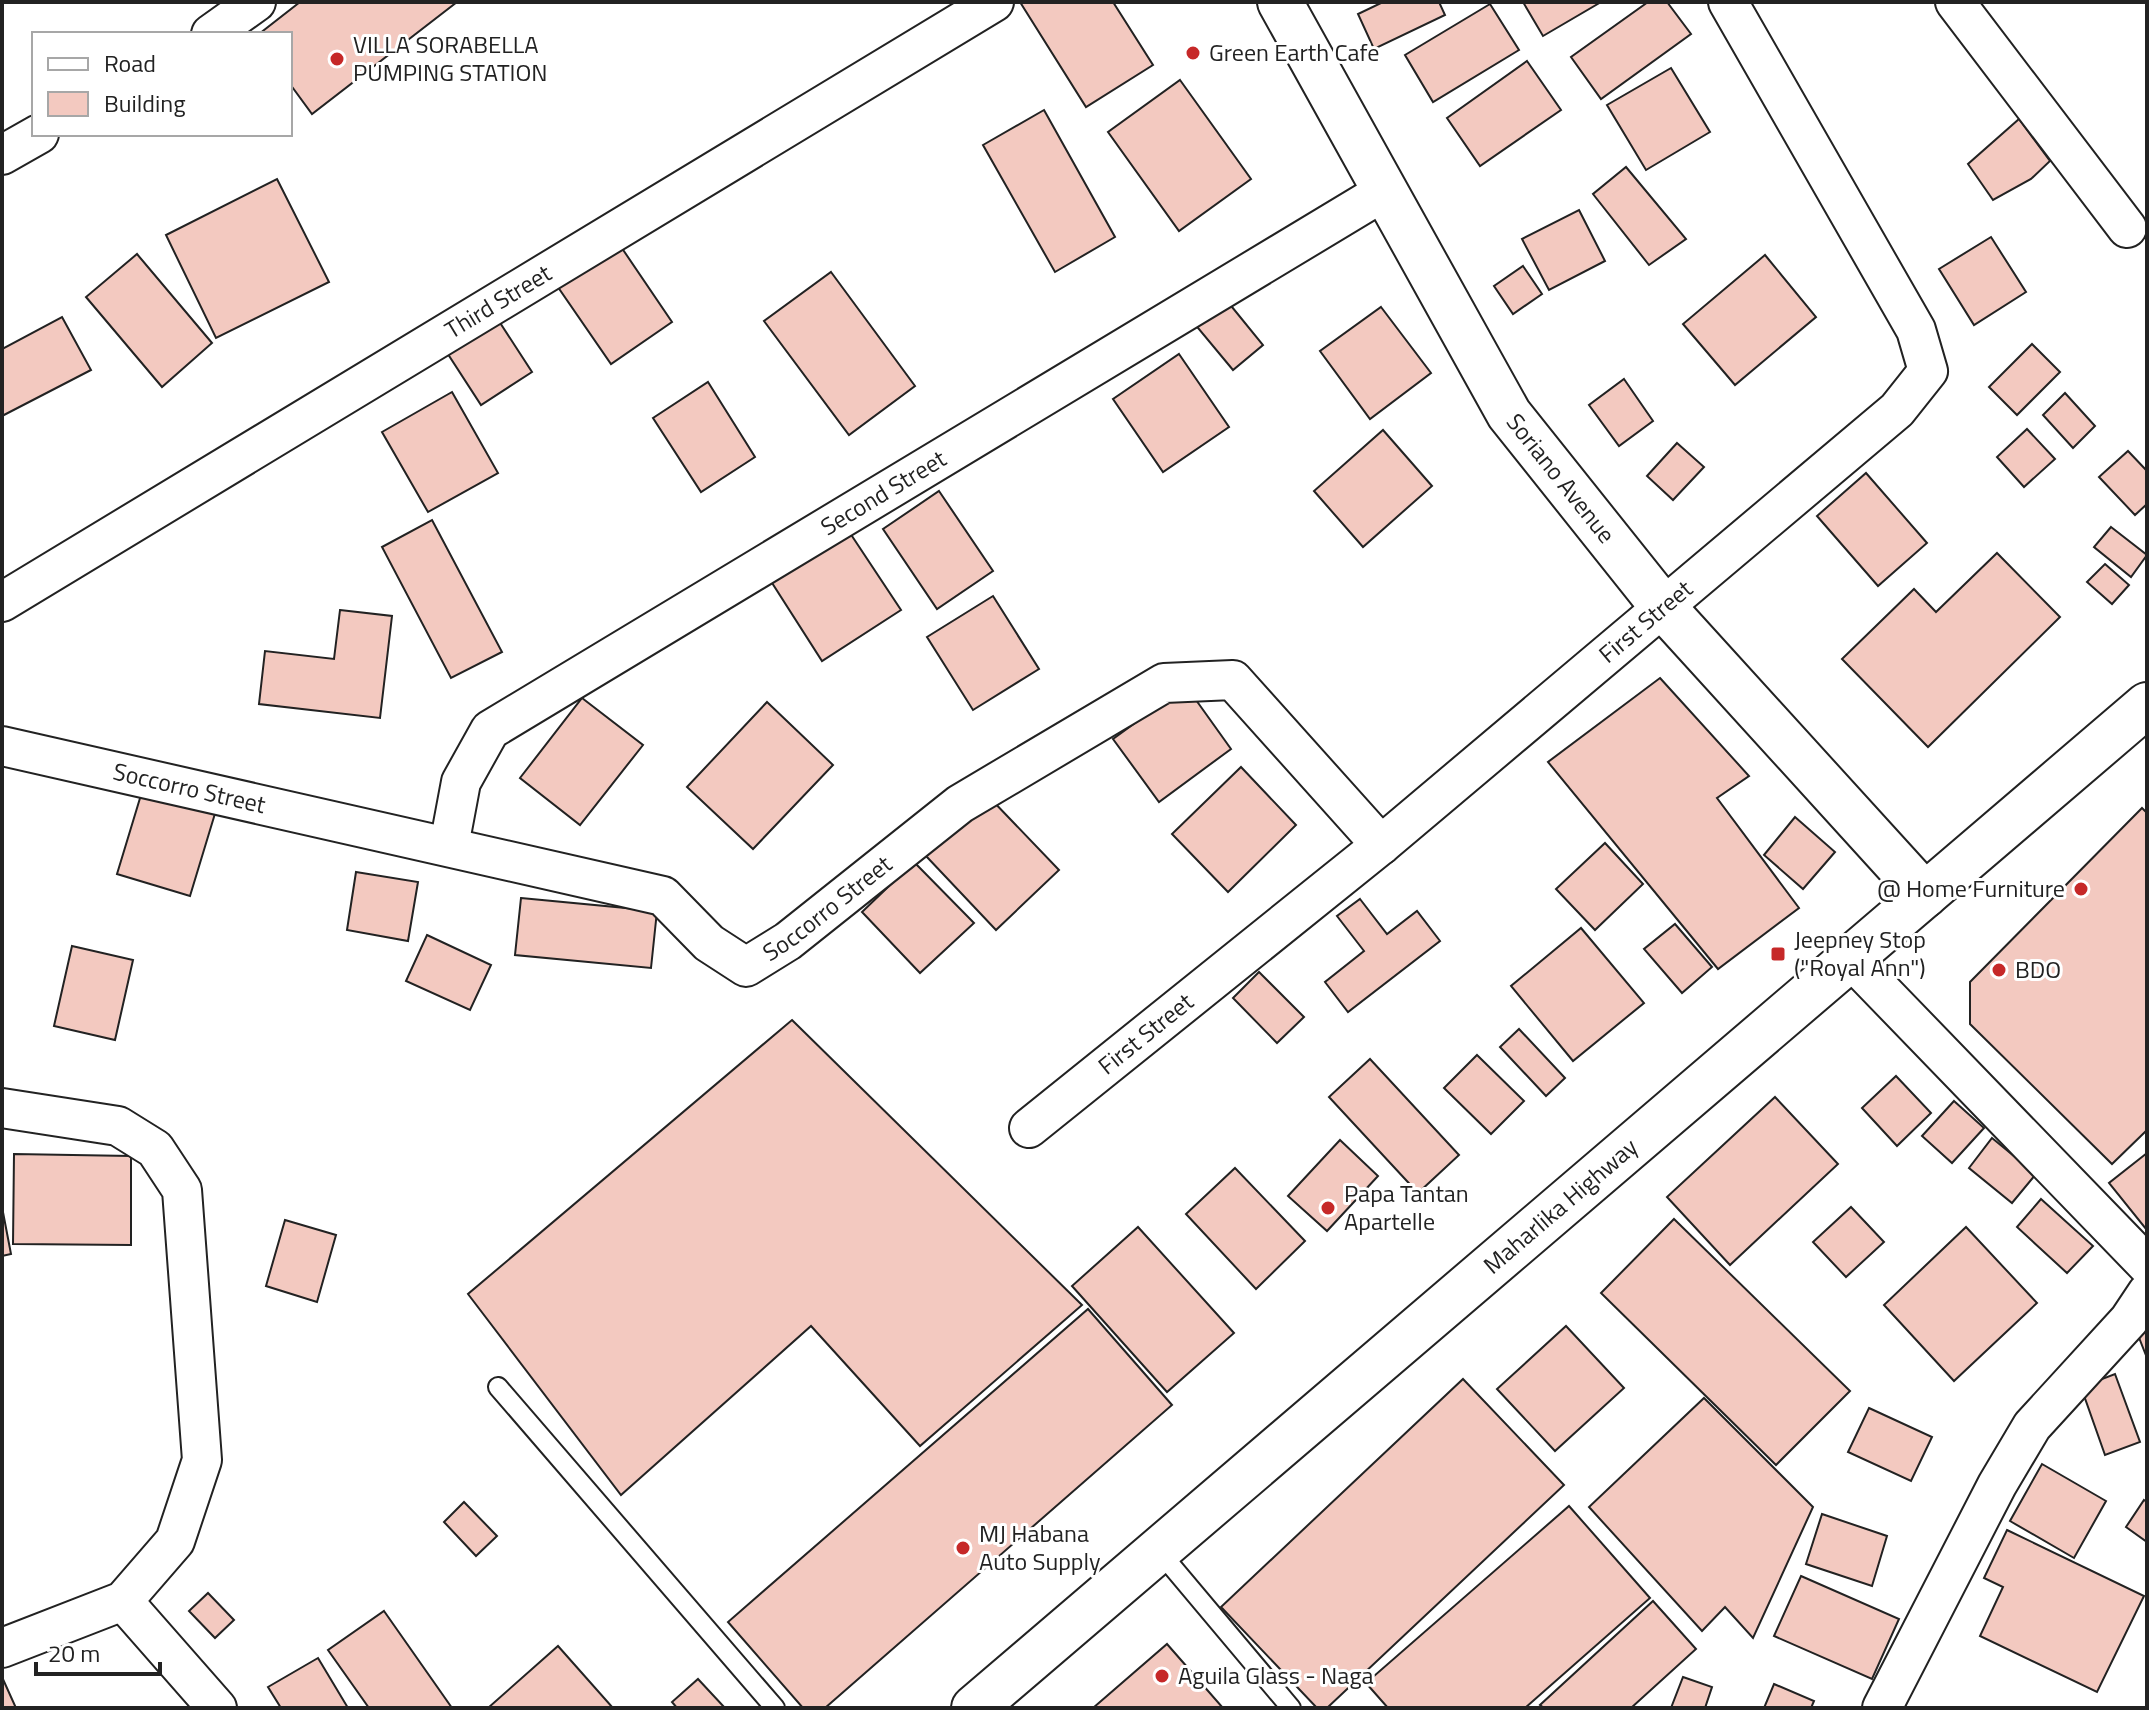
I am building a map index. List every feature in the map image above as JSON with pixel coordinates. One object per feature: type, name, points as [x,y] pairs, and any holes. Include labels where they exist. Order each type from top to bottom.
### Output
[{"type":"main road","name":"Soriano Avenue","points":[[1280,2],[1509,414],[1663,607],[1925,895]]},
{"type":"main road","name":"Maharlika Highway","points":[[974,1708],[2147,705]]},
{"type":"street","points":[[214,32],[256,2]]},
{"type":"street","name":"Third Street","points":[[2,602],[994,2]]},
{"type":"street","name":"First Street","points":[[1029,1128],[1381,845],[1897,410],[1928,371],[1916,330],[1728,2]]},
{"type":"street","points":[[1955,2],[2127,228]]},
{"type":"street","points":[[2,155],[35,136]]},
{"type":"street","name":"Second Street","points":[[449,846],[461,782],[490,730],[1383,192]]},
{"type":"street","name":"Soccorro Street","points":[[2,746],[663,896],[709,943],[746,967],[788,941],[960,804],[1164,683],[1233,680],[1381,845]]},
{"type":"street","points":[[1849,957],[2147,1265]]},
{"type":"street","points":[[2,1108],[118,1126],[155,1149],[182,1190],[202,1460],[175,1541],[123,1601],[2,1648]]},
{"type":"street","points":[[1882,1708],[1997,1485],[2032,1426],[2129,1320],[2147,1293]]},
{"type":"street","points":[[123,1601],[217,1708]]},
{"type":"lane","points":[[498,1387],[775,1708]]},
{"type":"lane","points":[[1157,1549],[1291,1708]]},
{"type":"building","name":"VILLA SORABELLA PUMPING STATION","points":[[300,2],[457,2],[312,114],[292,87],[292,32],[262,32]]},
{"type":"building","points":[[1020,2],[1113,2],[1153,65],[1086,107]]},
{"type":"building","points":[[1383,2],[1439,2],[1445,15],[1374,49],[1358,14]]},
{"type":"building","points":[[1523,2],[1601,2],[1543,36]]},
{"type":"building","points":[[1648,2],[1667,2],[1691,34],[1601,99],[1571,57]]},
{"type":"building","points":[[1490,4],[1519,50],[1433,102],[1405,55]]},
{"type":"building","points":[[1527,61],[1561,110],[1480,166],[1447,118]]},
{"type":"building","points":[[1671,68],[1710,132],[1646,170],[1607,105]]},
{"type":"building","points":[[1180,80],[1251,179],[1179,231],[1108,132]]},
{"type":"building","points":[[1044,110],[1115,237],[1055,272],[983,145]]},
{"type":"building","points":[[2019,119],[2050,161],[2031,179],[1993,200],[1968,164]]},
{"type":"building","points":[[1626,167],[1686,239],[1649,265],[1593,194]]},
{"type":"building","points":[[277,179],[329,282],[216,338],[166,235]]},
{"type":"building","points":[[1579,210],[1605,261],[1549,290],[1522,239]]},
{"type":"building","points":[[613,235],[672,322],[611,364],[551,277]]},
{"type":"building","points":[[1991,237],[2026,292],[1974,325],[1939,269]]},
{"type":"building","points":[[137,254],[212,343],[162,387],[86,297]]},
{"type":"building","points":[[1765,255],[1816,317],[1735,385],[1683,324]]},
{"type":"building","points":[[1523,266],[1542,294],[1513,314],[1494,286]]},
{"type":"building","points":[[831,272],[915,386],[849,435],[764,321]]},
{"type":"building","points":[[1219,291],[1263,345],[1233,370],[1188,316]]},
{"type":"building","points":[[1381,307],[1431,373],[1370,419],[1320,351]]},
{"type":"building","points":[[495,315],[532,372],[481,405],[444,348]]},
{"type":"building","points":[[62,317],[91,370],[2,416],[2,349]]},
{"type":"building","points":[[2032,344],[2060,372],[2017,415],[1989,387]]},
{"type":"building","points":[[1179,354],[1229,427],[1163,472],[1113,399]]},
{"type":"building","points":[[1624,379],[1653,421],[1619,446],[1589,405]]},
{"type":"building","points":[[708,382],[755,457],[701,492],[653,418]]},
{"type":"building","points":[[452,392],[498,473],[428,512],[382,432]]},
{"type":"building","points":[[2065,393],[2095,426],[2073,448],[2043,415]]},
{"type":"building","points":[[2027,429],[2055,459],[2024,487],[1997,457]]},
{"type":"building","points":[[1383,430],[1432,486],[1363,547],[1314,491]]},
{"type":"building","points":[[1677,443],[1704,467],[1673,500],[1647,476]]},
{"type":"building","points":[[2128,451],[2147,471],[2147,504],[2135,515],[2099,477]]},
{"type":"building","points":[[1866,473],[1927,543],[1878,586],[1817,516]]},
{"type":"building","points":[[939,491],[993,571],[937,609],[883,529]]},
{"type":"building","points":[[432,520],[502,652],[451,678],[382,547]]},
{"type":"building","points":[[844,524],[901,610],[822,661],[767,575]]},
{"type":"building","points":[[2111,527],[2147,555],[2131,577],[2094,547]]},
{"type":"building","points":[[1997,553],[2060,617],[1928,747],[1842,659],[1914,589],[1936,612]]},
{"type":"building","points":[[2105,564],[2129,585],[2112,604],[2087,582]]},
{"type":"building","points":[[993,596],[1039,669],[973,710],[927,637]]},
{"type":"building","points":[[340,610],[392,616],[380,718],[259,704],[265,651],[334,659]]},
{"type":"building","points":[[1660,678],[1749,776],[1717,798],[1799,908],[1718,969],[1548,762]]},
{"type":"building","points":[[1186,686],[1231,749],[1159,802],[1113,739]]},
{"type":"building","points":[[582,698],[643,745],[580,825],[520,778]]},
{"type":"building","points":[[767,702],[833,765],[753,849],[687,787]]},
{"type":"building","points":[[1241,767],[1296,825],[1228,892],[1172,834]]},
{"type":"building","points":[[144,785],[217,807],[190,896],[117,874]]},
{"type":"building","points":[[989,797],[1059,870],[996,930],[926,856]]},
{"type":"building","points":[[2142,808],[2147,813],[2147,1130],[2112,1164],[1970,1024],[1970,982]]},
{"type":"building","points":[[1795,817],[1835,852],[1803,889],[1764,855]]},
{"type":"building","points":[[1605,843],[1643,884],[1595,930],[1556,889]]},
{"type":"building","points":[[914,862],[974,923],[920,973],[862,912]]},
{"type":"building","points":[[356,872],[418,882],[408,941],[347,930]]},
{"type":"building","points":[[521,898],[657,911],[651,968],[515,955]]},
{"type":"building","points":[[1360,899],[1387,934],[1417,911],[1440,941],[1348,1012],[1325,982],[1364,951],[1337,916]]},
{"type":"building","points":[[1675,924],[1712,967],[1682,993],[1644,949]]},
{"type":"building","points":[[1581,928],[1644,1003],[1573,1061],[1511,986]]},
{"type":"building","points":[[427,935],[491,965],[470,1010],[406,981]]},
{"type":"building","points":[[72,946],[133,960],[115,1040],[54,1026]]},
{"type":"building","points":[[1259,972],[1304,1017],[1277,1043],[1233,998]]},
{"type":"building","points":[[792,1020],[1082,1305],[920,1446],[811,1326],[621,1495],[468,1294]]},
{"type":"building","points":[[1519,1029],[1565,1078],[1546,1096],[1500,1047]]},
{"type":"building","points":[[1477,1055],[1524,1101],[1491,1134],[1444,1088]]},
{"type":"building","points":[[1370,1059],[1459,1155],[1418,1193],[1329,1097]]},
{"type":"building","points":[[1896,1076],[1931,1113],[1897,1146],[1862,1108]]},
{"type":"building","points":[[1775,1097],[1838,1164],[1730,1265],[1667,1197]]},
{"type":"building","points":[[1954,1101],[1984,1128],[1952,1163],[1922,1136]]},
{"type":"building","points":[[1992,1138],[2036,1174],[2012,1203],[1969,1168]]},
{"type":"building","points":[[1340,1140],[1378,1176],[1327,1231],[1288,1196]]},
{"type":"building","points":[[2147,1153],[2147,1228],[2146,1229],[2109,1183]]},
{"type":"building","points":[[14,1154],[131,1156],[131,1245],[13,1244]]},
{"type":"building","points":[[1235,1168],[1305,1241],[1256,1289],[1186,1214]]},
{"type":"building","points":[[2041,1199],[2093,1246],[2067,1273],[2017,1227]]},
{"type":"building","points":[[2,1207],[11,1254],[2,1256]]},
{"type":"building","points":[[1851,1207],[1884,1242],[1846,1277],[1813,1242]]},
{"type":"building","points":[[1674,1219],[1850,1391],[1776,1465],[1601,1293]]},
{"type":"building","points":[[285,1220],[336,1235],[317,1302],[266,1286]]},
{"type":"building","points":[[1138,1227],[1234,1333],[1167,1392],[1072,1286]]},
{"type":"building","points":[[1966,1227],[2037,1303],[1954,1381],[1884,1305]]},
{"type":"building","points":[[1088,1309],[1172,1405],[825,1708],[803,1708],[728,1622]]},
{"type":"building","points":[[1566,1326],[1624,1388],[1555,1451],[1497,1389]]},
{"type":"building","points":[[2147,1331],[2147,1358],[2138,1335]]},
{"type":"building","points":[[2115,1374],[2140,1442],[2105,1455],[2081,1387]]},
{"type":"building","points":[[1463,1379],[1564,1485],[1327,1708],[1317,1708],[1221,1607]]},
{"type":"building","points":[[1704,1398],[1813,1507],[1753,1638],[1725,1607],[1702,1631],[1589,1507]]},
{"type":"building","points":[[1869,1408],[1932,1437],[1911,1481],[1848,1452]]},
{"type":"building","points":[[2042,1464],[2106,1501],[2074,1558],[2010,1521]]},
{"type":"building","points":[[2144,1500],[2147,1502],[2147,1542],[2126,1527]]},
{"type":"building","points":[[464,1502],[497,1536],[476,1556],[444,1522]]},
{"type":"building","points":[[1569,1506],[1650,1598],[1525,1708],[1388,1708],[1366,1683]]},
{"type":"building","points":[[1822,1514],[1887,1536],[1872,1586],[1806,1564]]},
{"type":"building","points":[[2007,1530],[2144,1596],[2097,1692],[1980,1636],[2003,1587],[1984,1578]]},
{"type":"building","points":[[1801,1576],[1899,1619],[1872,1679],[1774,1636]]},
{"type":"building","points":[[208,1593],[234,1620],[215,1638],[189,1611]]},
{"type":"building","points":[[1653,1601],[1696,1649],[1631,1708],[1544,1708],[1540,1705]]},
{"type":"building","points":[[384,1611],[452,1708],[369,1708],[328,1650]]},
{"type":"building","name":"Aguila Glass - Naga","points":[[1167,1644],[1223,1708],[1093,1708]]},
{"type":"building","points":[[558,1646],[613,1708],[488,1708]]},
{"type":"building","points":[[318,1658],[348,1708],[281,1708],[268,1687]]},
{"type":"building","points":[[2,1677],[16,1708],[2,1708]]},
{"type":"building","points":[[1683,1677],[1712,1687],[1705,1708],[1671,1708]]},
{"type":"building","points":[[698,1679],[725,1708],[677,1708],[672,1702]]},
{"type":"building","points":[[1774,1684],[1814,1701],[1811,1708],[1764,1708]]},
{"type":"place","name":"Green Earth Cafe","points":[[1193,53]]},
{"type":"place","name":"VILLA SORABELLA PUMPING STATION","points":[[337,59]]},
{"type":"place","name":"@ Home Furniture","points":[[2081,889]]},
{"type":"place","name":"Jeepney Stop (\"Royal Ann\")","points":[[1778,954]]},
{"type":"place","name":"BDO","points":[[1999,970]]},
{"type":"place","name":"Papa Tantan Apartelle","points":[[1328,1208]]},
{"type":"place","name":"MJ Habana Auto Supply","points":[[963,1548]]},
{"type":"place","name":"Aguila Glass - Naga","points":[[1162,1676]]}]
